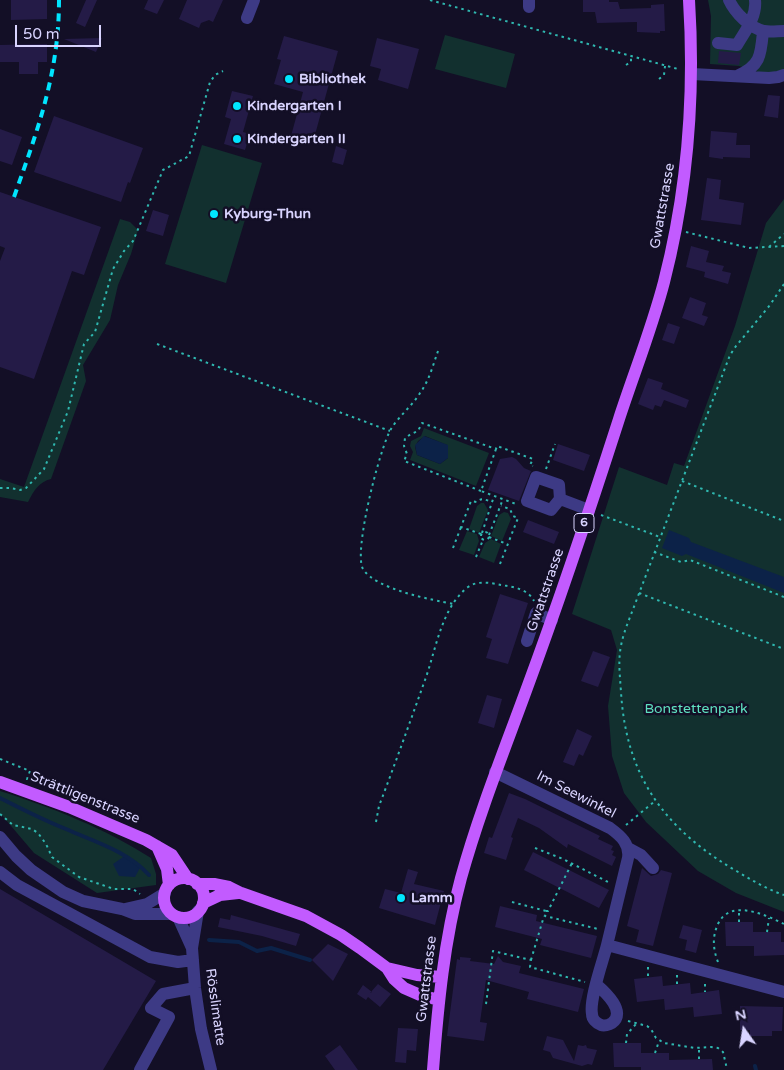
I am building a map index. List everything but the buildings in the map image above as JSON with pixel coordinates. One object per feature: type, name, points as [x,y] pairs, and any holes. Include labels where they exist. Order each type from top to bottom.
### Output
[{"type":"main road","name":"Gwattstrasse","points":[[432,1070],[441,977],[449,928],[461,878],[495,772],[552,620],[664,283],[675,229],[688,145],[692,74],[690,0]]},
{"type":"main road","name":"Strättligenstrasse","points":[[0,782],[94,816],[136,835],[172,855],[193,882]]},
{"type":"main road","points":[[157,846],[167,869],[166,906],[174,915],[189,917],[220,894],[241,893]]},
{"type":"main road","points":[[167,889],[176,880],[222,885],[286,908],[341,935],[387,968],[394,979],[404,988],[439,1000]]},
{"type":"main road","points":[[193,882],[202,892],[200,907]]},
{"type":"main road","points":[[387,968],[417,975],[441,977]]},
{"type":"street","points":[[247,18],[254,0]]},
{"type":"street","points":[[729,0],[736,11],[749,23],[763,31],[784,32]]},
{"type":"street","points":[[718,43],[737,45],[756,8],[755,0]]},
{"type":"street","points":[[738,76],[747,72],[757,63],[761,52],[763,31]]},
{"type":"street","points":[[692,74],[769,78],[778,78],[784,74]]},
{"type":"street","points":[[536,477],[559,485],[560,499],[551,510],[527,501],[536,477]]},
{"type":"street","points":[[560,499],[589,510]]},
{"type":"street","points":[[527,641],[536,613],[552,620]]},
{"type":"street","name":"Im Seewinkel","points":[[495,772],[616,832],[624,840],[628,848],[641,855],[653,868]]},
{"type":"street","points":[[0,837],[16,856],[38,875],[63,892],[92,904],[122,909],[135,914],[174,915]]},
{"type":"street","points":[[597,985],[616,1007],[618,1013],[612,1022],[606,1025],[600,1025],[594,1020],[592,1006],[597,985],[607,946],[628,858],[628,848]]},
{"type":"street","points":[[0,867],[16,856]]},
{"type":"street","points":[[0,872],[17,884],[150,957],[178,962],[193,954]]},
{"type":"street","points":[[122,909],[147,904],[167,889]]},
{"type":"street","name":"Rösslimatte","points":[[200,907],[193,954],[195,988],[210,1070]]},
{"type":"street","name":"Rösslimatte","points":[[174,915],[193,954]]},
{"type":"street","points":[[607,946],[784,992]]},
{"type":"street","points":[[140,1070],[168,1017],[151,1008],[163,994],[195,988]]},
{"type":"path","points":[[430,0],[679,70]]},
{"type":"path","points":[[626,65],[631,62],[631,56]]},
{"type":"path","points":[[659,79],[664,74],[665,66]]},
{"type":"path","points":[[0,488],[20,490],[26,488],[44,469],[68,411],[84,344],[95,332],[113,269],[124,251],[133,241],[163,170],[189,156],[210,82],[215,75],[223,71]]},
{"type":"path","points":[[675,229],[741,246],[784,246]]},
{"type":"path","points":[[770,247],[784,234]]},
{"type":"path","points":[[784,284],[770,305],[730,355],[654,552],[619,650],[621,701],[625,728],[641,777],[655,801],[671,821],[715,858],[784,895]]},
{"type":"path","points":[[157,344],[390,432]]},
{"type":"path","points":[[438,351],[423,389],[390,432],[378,464],[360,552],[361,565],[368,574],[389,587],[424,598],[454,604]]},
{"type":"path","points":[[496,449],[422,424],[418,431],[405,438],[404,446],[407,454],[404,461],[520,505],[527,501]]},
{"type":"path","points":[[481,491],[496,446],[533,459],[530,465],[546,471],[555,444]]},
{"type":"path","points":[[682,481],[784,521]]},
{"type":"path","points":[[483,540],[481,533],[494,496]]},
{"type":"path","points":[[454,548],[471,500],[477,502],[484,499],[492,502]]},
{"type":"path","points":[[476,557],[483,540],[489,536],[503,499]]},
{"type":"path","points":[[500,564],[518,518],[513,516],[510,509],[501,506]]},
{"type":"path","points":[[589,510],[660,537]]},
{"type":"path","points":[[461,527],[481,533],[486,532],[489,536],[508,544]]},
{"type":"path","points":[[654,552],[681,562],[690,560],[784,597]]},
{"type":"path","points":[[376,822],[379,806],[432,662],[444,622],[461,593],[473,584],[479,583],[497,584],[519,589],[528,593],[534,602],[536,613]]},
{"type":"path","points":[[639,593],[784,649]]},
{"type":"path","points":[[0,759],[30,771],[27,779],[18,776]]},
{"type":"path","points":[[616,832],[655,801]]},
{"type":"path","points":[[0,814],[13,825],[32,829],[38,833],[52,857],[79,877],[114,889],[133,889],[142,895]]},
{"type":"path","points":[[535,848],[572,863],[621,888]]},
{"type":"path","points":[[572,863],[548,911],[546,911],[545,916],[543,915],[530,967],[597,985]]},
{"type":"path","points":[[512,902],[546,911]]},
{"type":"path","points":[[739,911],[739,922]]},
{"type":"path","points":[[718,975],[714,942],[717,927],[723,916],[739,911],[752,911],[784,924]]},
{"type":"path","points":[[545,916],[610,932]]},
{"type":"path","points":[[767,932],[768,918]]},
{"type":"path","points":[[486,1004],[493,950],[531,960]]},
{"type":"path","points":[[616,1018],[646,1026],[651,1029],[659,1041],[672,1045],[699,1048],[716,1047],[722,1050],[727,1069]]},
{"type":"path","points":[[626,1043],[627,1034],[637,1023]]},
{"type":"path","points":[[655,1053],[659,1041]]},
{"type":"path","points":[[699,1048],[699,1059]]},
{"type":"green space","points":[[708,0],[784,0],[784,70],[764,74],[739,66],[710,64],[711,16]]},
{"type":"green space","points":[[445,35],[515,54],[506,88],[435,69]]},
{"type":"green space","name":"Kyburg-Thun","points":[[202,145],[262,163],[226,283],[165,264]]},
{"type":"green space","name":"Bonstettenpark","points":[[784,199],[784,912],[736,893],[698,871],[646,822],[624,793],[612,756],[608,706],[617,650],[611,630],[572,614],[619,467],[667,485],[674,463],[684,466],[735,326],[766,223]]},
{"type":"green space","points":[[120,219],[130,222],[138,230],[131,254],[118,285],[110,320],[83,365],[86,381],[51,479],[37,487],[28,502],[0,497],[0,479],[24,487]]},
{"type":"green space","points":[[424,428],[489,453],[476,486],[410,460],[413,452],[410,446],[411,441],[421,436]],"holes":[[[425,436],[447,445],[448,458],[440,464],[417,455],[415,447],[418,441]]]},
{"type":"green space","points":[[484,503],[488,510],[479,533],[469,529],[477,506]]},
{"type":"green space","points":[[504,512],[508,513],[511,519],[502,541],[491,536],[499,515]]},
{"type":"green space","points":[[467,531],[477,534],[479,541],[474,555],[459,550]]},
{"type":"green space","points":[[491,539],[501,544],[494,563],[479,557],[485,543]]},
{"type":"green space","points":[[0,791],[78,820],[134,847],[151,858],[156,874],[156,885],[97,893],[34,853],[0,813]]},
{"type":"water","points":[[424,436],[448,445],[448,458],[440,464],[417,455],[415,445]]},
{"type":"water","points":[[669,530],[689,538],[691,542],[784,577],[784,593],[686,554],[682,556],[662,548]]},
{"type":"water","points":[[126,855],[141,866],[135,877],[119,876],[113,864]]},
{"type":"waterway","points":[[0,798],[121,853],[149,875]]},
{"type":"waterway","points":[[209,940],[239,942],[257,951],[271,948],[310,960]]},
{"type":"waterway","points":[[755,1066],[756,1070]]},
{"type":"railway","points":[[14,197],[46,100],[55,52],[59,0]]},
{"type":"place","name":"Bibliothek","points":[[289,79]]},
{"type":"place","name":"Kindergarten I","points":[[237,106]]},
{"type":"place","name":"Kindergarten II","points":[[237,139]]},
{"type":"place","name":"Kyburg-Thun","points":[[214,214]]},
{"type":"place","name":"Lamm","points":[[401,898]]}]
